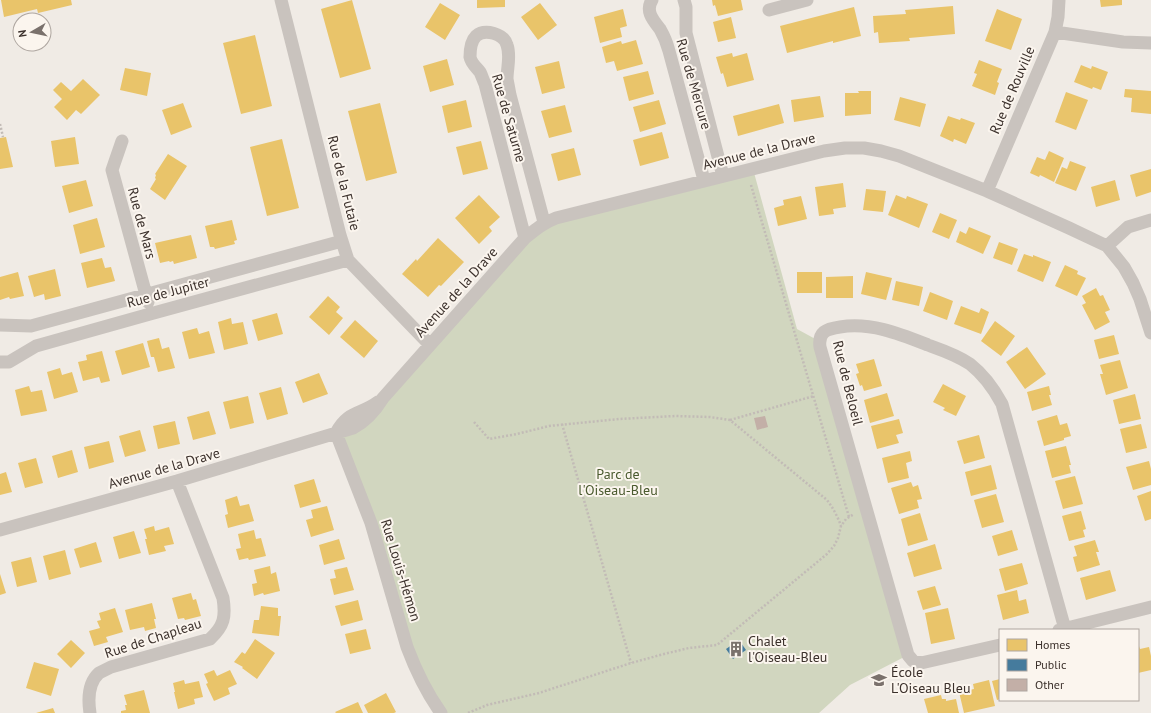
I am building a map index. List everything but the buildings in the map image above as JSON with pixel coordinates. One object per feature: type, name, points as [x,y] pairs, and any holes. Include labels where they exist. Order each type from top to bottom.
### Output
[{"type":"street","name":"Rue de la Futaie","points":[[281,0],[348,260],[430,345]]},
{"type":"street","name":"Rue de Mercure","points":[[652,0],[648,7],[650,14],[654,23],[660,29],[669,51],[704,180]]},
{"type":"street","name":"Rue de Mercure","points":[[684,0],[686,7],[686,33],[723,176]]},
{"type":"street","points":[[769,10],[808,0]]},
{"type":"street","name":"Rue de Rouville","points":[[987,191],[1054,32],[1058,17],[1058,0]]},
{"type":"street","name":"Rue de Saturne","points":[[525,238],[485,84],[480,73],[470,59],[472,41],[476,35],[484,32],[495,33],[507,44],[509,55],[507,80],[510,95],[544,222]]},
{"type":"street","points":[[1054,32],[1123,42],[1151,43]]},
{"type":"street","name":"Rue de Mars","points":[[122,141],[112,170],[150,314]]},
{"type":"street","name":"Avenue de la Drave","points":[[0,530],[178,481],[353,428],[374,412],[383,398],[525,238],[544,222],[704,180],[824,151],[845,148],[864,148],[881,150],[899,156],[987,191],[1106,246],[1124,267],[1133,283],[1151,333]]},
{"type":"street","points":[[1106,246],[1128,227],[1151,220]]},
{"type":"street","name":"Rue de Jupiter","points":[[0,325],[31,326],[42,324],[342,241]]},
{"type":"street","name":"Rue de Jupiter","points":[[0,362],[9,362],[36,346],[348,260]]},
{"type":"street","name":"Rue de Beloeil","points":[[999,645],[922,663],[913,661],[908,655],[820,347],[819,340],[822,334],[828,329],[857,325],[887,330],[956,356],[970,364],[980,373],[996,393],[1002,404],[1062,629],[1151,607]]},
{"type":"street","name":"Rue Louis-Hémon","points":[[336,433],[371,523],[407,647],[428,695],[438,712]]},
{"type":"street","name":"Rue de Chapleau","points":[[90,713],[88,702],[90,691],[94,680],[100,673],[111,667],[210,639],[219,631],[224,620],[225,610],[223,598],[178,481]]},
{"type":"path","points":[[0,124],[4,137]]},
{"type":"path","points":[[752,185],[849,517]]},
{"type":"path","points":[[474,422],[489,439],[562,424],[619,419],[675,416],[710,417],[730,420],[814,396]]},
{"type":"path","points":[[730,420],[827,500],[832,506],[841,526]]},
{"type":"path","points":[[562,424],[631,663]]},
{"type":"path","points":[[468,713],[487,705],[539,693],[676,650],[717,645],[827,554],[834,546],[841,526],[846,519],[855,513],[866,510]]},
{"type":"green space","name":"Parc de l'Oiseau-Bleu","points":[[753,169],[797,329],[819,341],[908,655],[850,685],[819,713],[441,713],[428,695],[336,433],[346,430],[535,229]]},
{"type":"place","name":"Chalet l'Oiseau-Bleu","points":[[736,649]]},
{"type":"place","name":"École L'Oiseau Bleu","points":[[879,680]]}]
